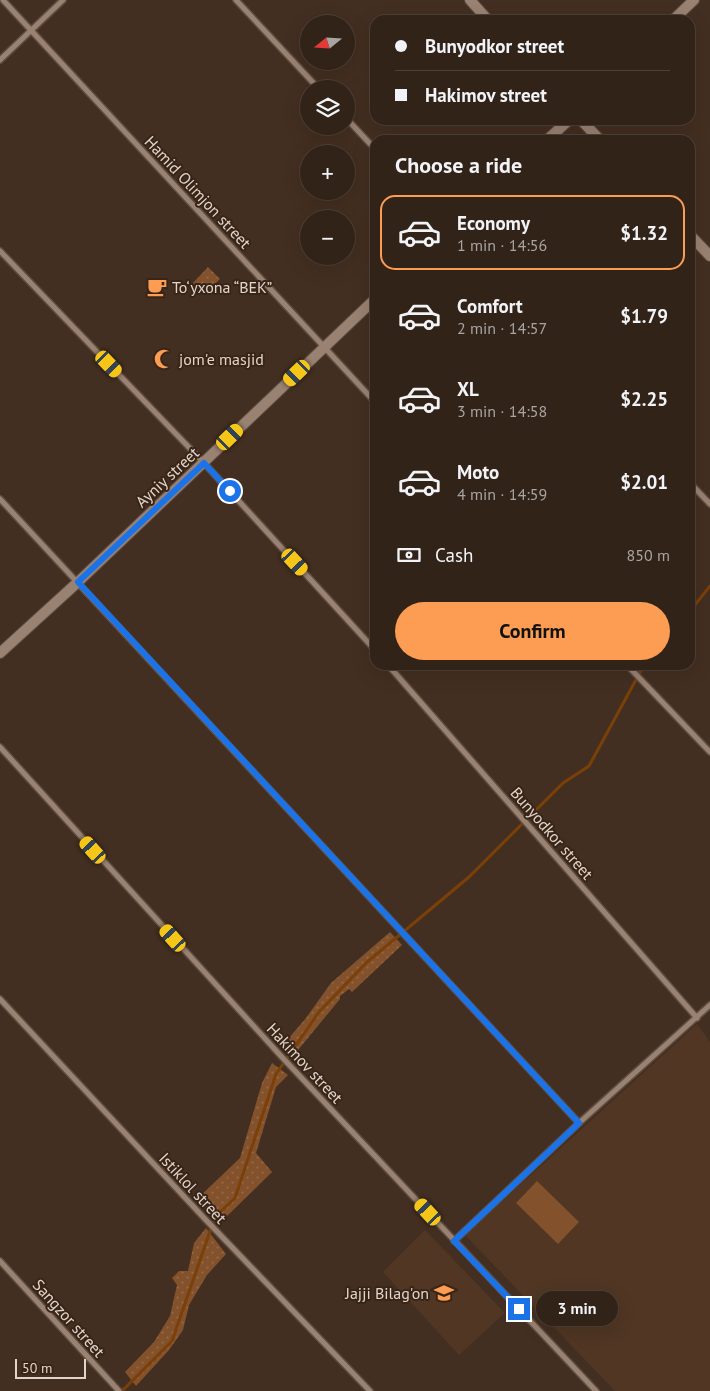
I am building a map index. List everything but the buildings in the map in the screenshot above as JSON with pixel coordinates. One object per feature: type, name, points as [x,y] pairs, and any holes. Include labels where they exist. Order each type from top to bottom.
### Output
[{"type":"street","name":"Hamid Olimjon street","points":[[3,0],[370,397]]},
{"type":"street","points":[[0,60],[63,0]]},
{"type":"street","points":[[236,0],[310,80]]},
{"type":"street","points":[[470,0],[484,15]]},
{"type":"street","points":[[678,15],[694,0]]},
{"type":"street","points":[[552,135],[564,125]]},
{"type":"street","points":[[586,125],[596,135]]},
{"type":"street","points":[[355,128],[370,144]]},
{"type":"street","points":[[695,240],[710,256]]},
{"type":"street","points":[[0,251],[204,463],[370,645]]},
{"type":"street","name":"Ayniy street","points":[[0,653],[78,582],[370,304]]},
{"type":"street","points":[[695,488],[710,504]]},
{"type":"street","points":[[0,500],[579,1123]]},
{"type":"street","name":"Bunyodkor street","points":[[392,670],[697,1018]]},
{"type":"street","points":[[632,670],[710,752]]},
{"type":"street","name":"Hakimov street","points":[[0,747],[280,1055],[596,1391]]},
{"type":"street","name":"Istiklol street","points":[[0,999],[205,1219],[370,1391]]},
{"type":"street","points":[[454,1241],[579,1123],[710,1005]]},
{"type":"street","name":"Sangzor street","points":[[0,1261],[119,1391]]},
{"type":"street","points":[[108,1391],[113,1385]]},
{"type":"shaded area","points":[[208,267],[220,279],[204,294],[193,283]]},
{"type":"shaded area","points":[[390,932],[402,945],[352,992],[349,989],[340,996],[340,999],[298,1050],[288,1039],[331,983]]},
{"type":"shaded area","points":[[697,1024],[710,1042],[710,1391],[615,1391],[465,1235]]},
{"type":"shaded area","points":[[272,1063],[288,1075],[276,1087],[256,1153],[272,1172],[220,1223],[196,1200],[240,1158],[262,1083]]},
{"type":"shaded area","points":[[537,1181],[579,1222],[558,1244],[516,1203]]},
{"type":"shaded area","points":[[206,1228],[226,1254],[207,1275],[189,1305],[183,1330],[169,1350],[136,1386],[125,1372],[154,1342],[170,1316],[177,1285],[172,1278],[179,1271],[188,1271],[194,1243]]},
{"type":"shaded area","name":"Jajji Bilag'on","points":[[425,1230],[505,1313],[459,1355],[383,1272]]},
{"type":"waterway","points":[[695,605],[710,586]]},
{"type":"waterway","points":[[122,1391],[172,1341],[215,1217],[235,1198],[276,1074],[319,1012],[366,963],[469,877],[563,783],[589,766],[641,670]]},
{"type":"place","name":"To‘yxona “BEK”","points":[[157,287]]},
{"type":"place","name":"jom'e masjid","points":[[164,359]]},
{"type":"place","name":"Jajji Bilag'on","points":[[444,1293]]},
{"type":"route","points":[[230,491],[204,463],[78,582],[579,1123],[454,1241],[519,1309]]}]
